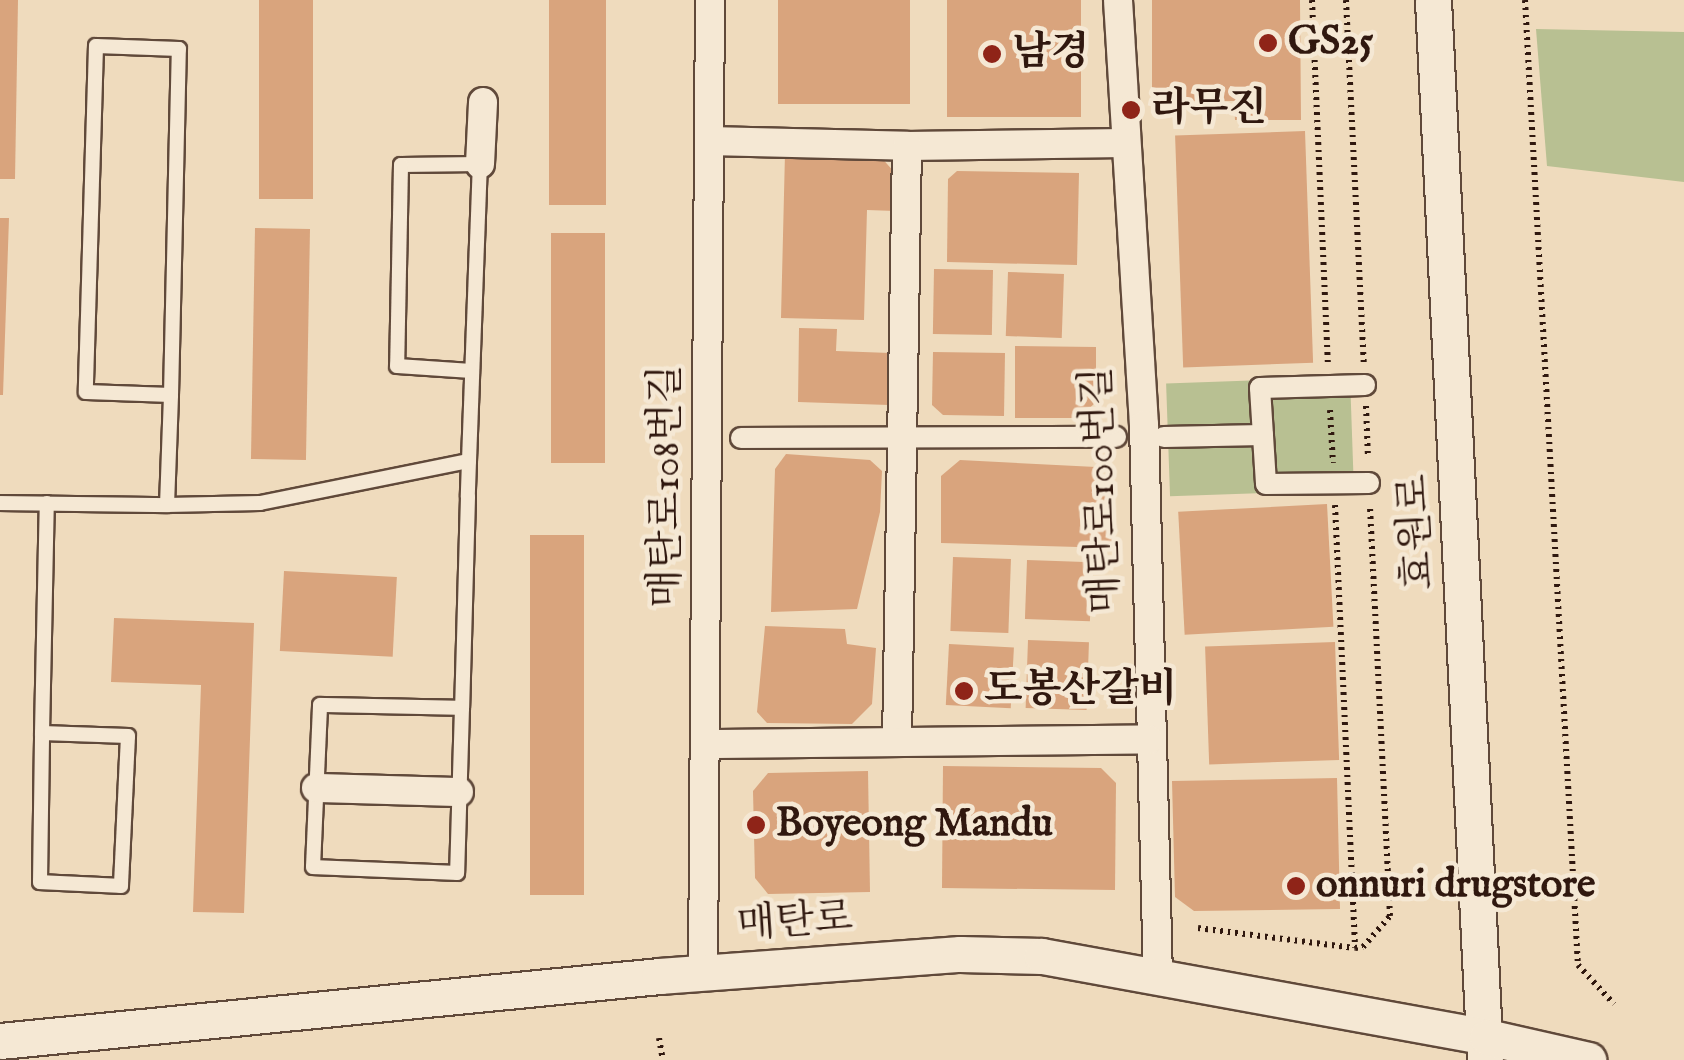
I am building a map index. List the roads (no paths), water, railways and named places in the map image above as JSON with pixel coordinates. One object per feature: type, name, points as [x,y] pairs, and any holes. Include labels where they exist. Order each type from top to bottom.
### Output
[{"type":"street","name":"매탄로108번길","points":[[703,972],[710,0]]},
{"type":"street","name":"매탄로100번길","points":[[1118,0],[1144,437],[1158,978]]},
{"type":"street","name":"효원로","points":[[1433,0],[1486,1048]]},
{"type":"street","points":[[480,164],[483,102]]},
{"type":"street","points":[[710,141],[907,146],[1125,143]]},
{"type":"street","points":[[897,742],[907,146]]},
{"type":"street","points":[[1364,384],[1260,388],[1266,484],[1369,483]]},
{"type":"street","points":[[1164,436],[1263,435]]},
{"type":"street","points":[[741,438],[1116,437]]},
{"type":"street","points":[[707,744],[1149,738]]},
{"type":"street","points":[[316,788],[460,792]]},
{"type":"street","name":"매탄로","points":[[0,1042],[703,972],[960,954],[1042,956],[1486,1048],[1588,1060]]},
{"type":"lane","points":[[167,505],[171,394],[178,49],[96,46],[86,392],[171,394]]},
{"type":"lane","points":[[462,708],[320,705],[313,867],[457,873],[480,164],[400,165],[397,366],[472,370]]},
{"type":"lane","points":[[0,503],[260,503],[469,461]]},
{"type":"lane","points":[[42,733],[128,736],[122,886],[40,882],[42,733],[47,503]]},
{"type":"place","name":"GS25","points":[[1268,43]]},
{"type":"place","name":"남경","points":[[992,54]]},
{"type":"place","name":"라무진","points":[[1131,110]]},
{"type":"place","name":"도봉산갈비","points":[[964,691]]},
{"type":"place","name":"Boyeong Mandu","points":[[756,825]]},
{"type":"place","name":"onnuri drugstore","points":[[1296,886]]}]
